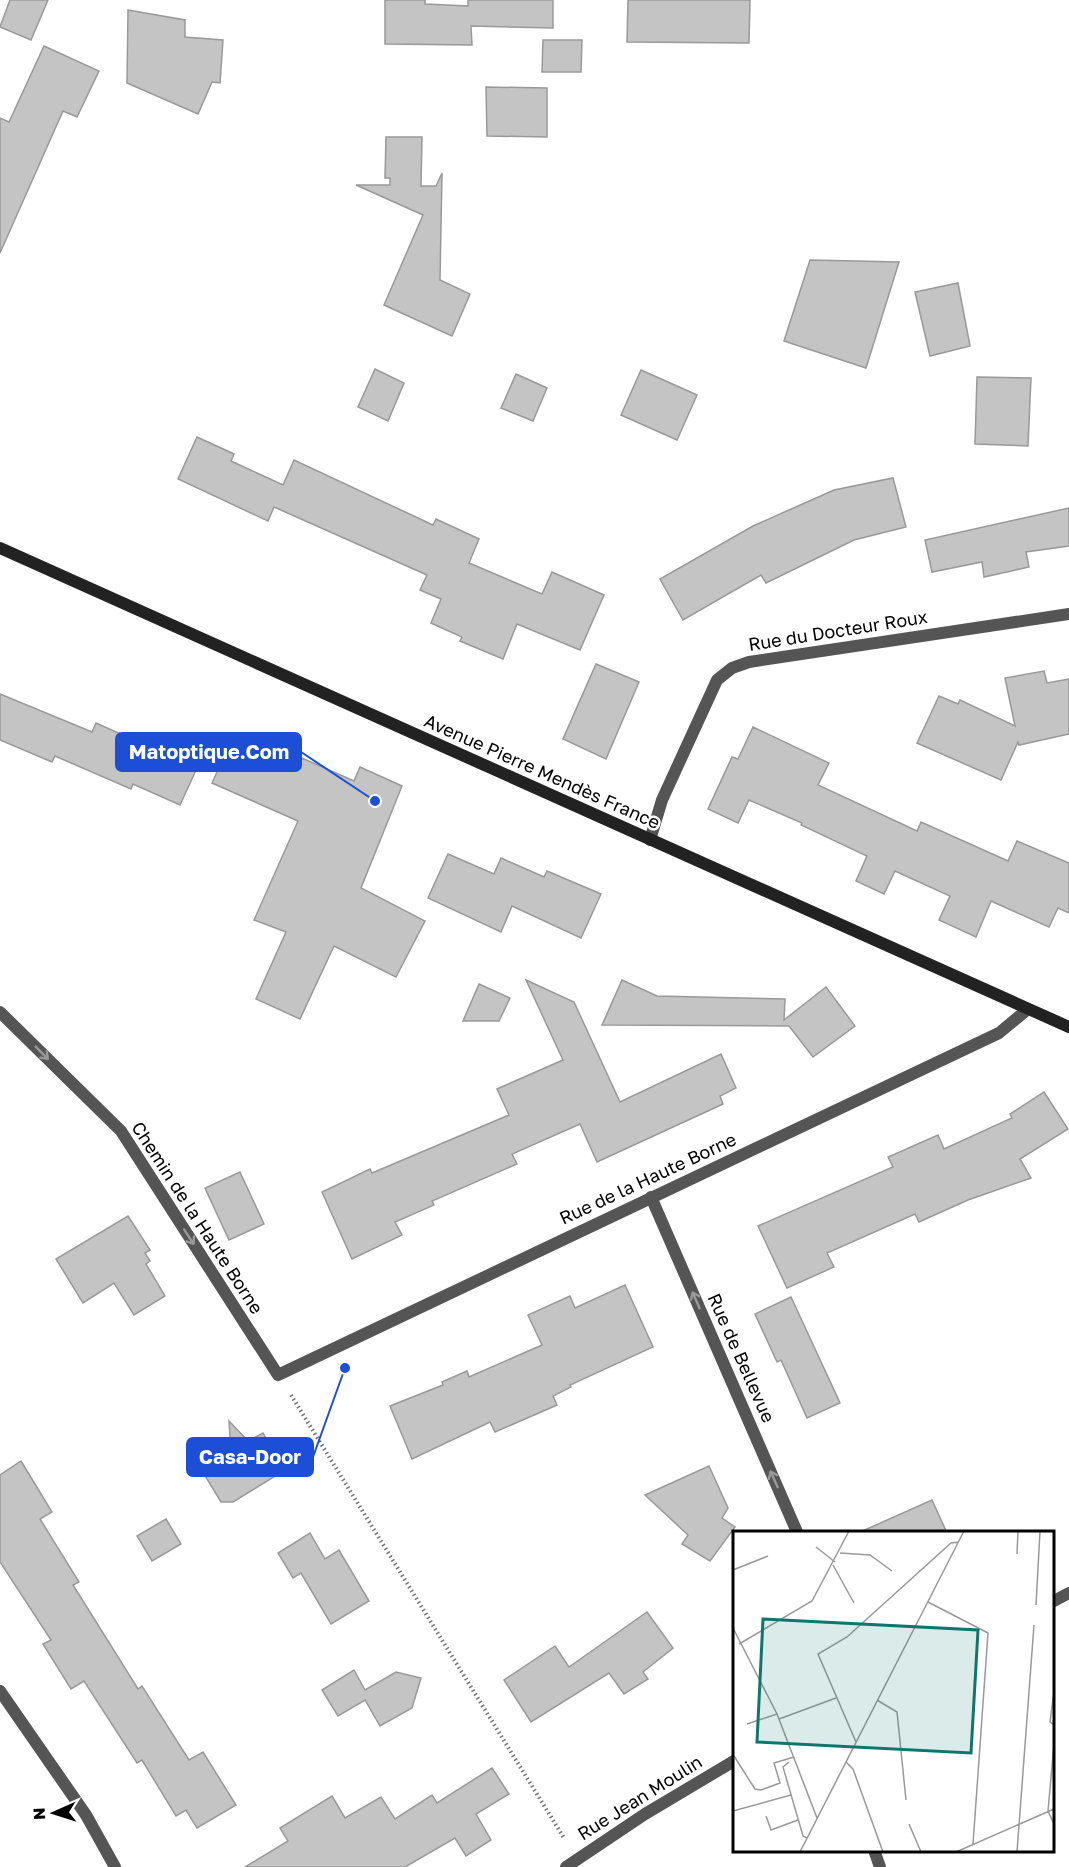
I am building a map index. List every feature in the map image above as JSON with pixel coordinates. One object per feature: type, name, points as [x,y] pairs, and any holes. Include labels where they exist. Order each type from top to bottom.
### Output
[{"type":"main road","name":"Avenue Pierre Mendès France","points":[[0,548],[1069,1027]]},
{"type":"street","name":"Rue du Docteur Roux","points":[[650,840],[663,800],[717,680],[732,669],[748,662],[1069,614]]},
{"type":"street","name":"Rue de la Haute Borne","points":[[278,1375],[999,1033],[1028,1009]]},
{"type":"street","name":"Chemin de la Haute Borne","points":[[0,1012],[121,1131],[278,1375]]},
{"type":"street","name":"Rue de Bellevue","points":[[651,1197],[796,1531]]},
{"type":"street","points":[[1054,1601],[1069,1593]]},
{"type":"street","points":[[0,1691],[86,1815],[115,1867]]},
{"type":"street","name":"Rue Jean Moulin","points":[[566,1867],[645,1814],[733,1762]]},
{"type":"street","points":[[874,1852],[880,1867]]},
{"type":"path","points":[[278,1375],[577,1859]]},
{"type":"building","points":[[10,0],[48,0],[31,40],[0,27]]},
{"type":"building","points":[[385,0],[425,0],[425,4],[468,6],[468,0],[553,0],[553,28],[471,26],[472,45],[385,44]]},
{"type":"building","points":[[628,0],[750,0],[749,43],[627,42]]},
{"type":"building","points":[[128,10],[185,20],[185,37],[223,40],[220,83],[212,82],[198,114],[127,83]]},
{"type":"building","points":[[543,40],[582,40],[581,72],[542,72]]},
{"type":"building","points":[[44,46],[99,71],[77,117],[63,111],[0,253],[0,118],[9,122]]},
{"type":"building","points":[[486,87],[547,88],[547,137],[487,136]]},
{"type":"building","points":[[386,137],[422,137],[421,186],[436,186],[442,173],[440,280],[470,294],[452,336],[384,305],[423,215],[356,185],[390,185],[390,178],[385,178]]},
{"type":"building","points":[[810,260],[899,262],[866,368],[784,341]]},
{"type":"building","points":[[958,283],[970,346],[930,356],[915,292]]},
{"type":"building","points":[[375,369],[404,383],[388,421],[358,407]]},
{"type":"building","points":[[641,370],[697,395],[677,440],[621,415]]},
{"type":"building","points":[[516,374],[547,388],[533,421],[501,408]]},
{"type":"building","points":[[977,377],[1031,378],[1028,446],[975,444]]},
{"type":"building","points":[[197,437],[234,454],[231,461],[283,485],[294,460],[433,525],[436,519],[479,539],[469,563],[542,594],[552,572],[604,595],[580,650],[517,624],[503,659],[460,641],[462,637],[431,623],[441,599],[420,590],[427,575],[274,507],[268,521],[178,479]]},
{"type":"building","points":[[893,478],[906,527],[854,540],[766,583],[761,575],[683,620],[660,579],[753,526],[834,490]]},
{"type":"building","points":[[1069,508],[1069,546],[1026,552],[1029,567],[984,577],[982,562],[932,572],[925,540]]},
{"type":"building","points":[[596,664],[639,682],[606,759],[563,739]]},
{"type":"building","points":[[1044,671],[1047,683],[1069,679],[1069,734],[1019,745],[1018,742],[1001,780],[917,743],[939,696],[958,704],[960,700],[1015,726],[1005,678]]},
{"type":"building","points":[[0,694],[92,732],[96,723],[197,768],[180,805],[133,784],[131,789],[55,756],[52,762],[0,740]]},
{"type":"building","points":[[753,727],[829,763],[818,785],[917,831],[921,822],[1008,861],[1017,841],[1069,863],[1069,913],[1058,908],[1049,927],[991,901],[976,937],[939,920],[950,896],[895,871],[884,894],[856,881],[867,856],[801,825],[802,823],[749,800],[738,823],[708,809],[732,757],[738,759]]},
{"type":"building","points":[[233,737],[298,768],[302,758],[354,781],[360,767],[402,786],[361,888],[425,921],[396,977],[334,946],[300,1019],[256,999],[286,932],[254,920],[298,821],[212,783]]},
{"type":"building","points":[[448,854],[494,874],[501,858],[544,877],[547,871],[601,894],[581,938],[512,906],[501,932],[428,898]]},
{"type":"building","points":[[526,980],[574,1002],[620,1102],[721,1054],[736,1088],[720,1096],[723,1104],[597,1162],[580,1124],[512,1154],[517,1164],[432,1201],[434,1205],[395,1222],[402,1235],[352,1259],[322,1192],[370,1169],[372,1173],[509,1115],[497,1089],[563,1060]]},
{"type":"building","points":[[622,980],[657,996],[785,999],[784,1020],[826,987],[855,1026],[813,1057],[789,1026],[602,1025]]},
{"type":"building","points":[[479,984],[510,998],[499,1021],[463,1021]]},
{"type":"building","points":[[1044,1092],[1068,1129],[1020,1159],[1031,1178],[968,1200],[919,1222],[915,1214],[827,1253],[834,1267],[787,1288],[758,1226],[893,1167],[888,1157],[938,1135],[944,1149],[1012,1118],[1010,1114]]},
{"type":"building","points":[[240,1172],[264,1224],[229,1240],[205,1188]]},
{"type":"building","points":[[128,1216],[150,1250],[145,1253],[150,1261],[146,1264],[165,1296],[134,1315],[114,1283],[83,1303],[56,1259]]},
{"type":"building","points":[[625,1285],[653,1347],[570,1385],[571,1387],[553,1396],[557,1405],[495,1432],[490,1422],[412,1459],[390,1406],[443,1385],[442,1382],[467,1371],[469,1377],[542,1345],[528,1315],[570,1296],[575,1308]]},
{"type":"building","points":[[791,1297],[840,1403],[807,1418],[781,1360],[777,1362],[755,1314]]},
{"type":"building","points":[[229,1421],[248,1441],[263,1433],[285,1470],[233,1502],[221,1502],[204,1474],[219,1465],[217,1461],[231,1452]]},
{"type":"building","points":[[21,1461],[52,1512],[40,1519],[79,1582],[73,1585],[138,1689],[142,1686],[189,1760],[203,1752],[236,1805],[197,1828],[186,1810],[176,1816],[142,1760],[137,1763],[84,1681],[71,1689],[43,1644],[51,1640],[0,1562],[0,1475]]},
{"type":"building","points":[[709,1466],[728,1508],[722,1518],[735,1527],[710,1561],[682,1544],[688,1535],[645,1495]]},
{"type":"building","points":[[932,1500],[946,1531],[862,1531]]},
{"type":"building","points":[[166,1519],[181,1544],[152,1561],[137,1536]]},
{"type":"building","points":[[310,1533],[325,1559],[339,1550],[369,1601],[331,1624],[301,1573],[293,1578],[278,1553]]},
{"type":"building","points":[[647,1612],[673,1648],[643,1672],[648,1679],[624,1694],[609,1673],[531,1722],[504,1680],[555,1646],[569,1667]]},
{"type":"building","points":[[354,1670],[365,1690],[396,1672],[421,1678],[412,1708],[380,1726],[365,1700],[338,1716],[322,1690]]},
{"type":"building","points":[[492,1768],[509,1794],[476,1814],[491,1840],[466,1856],[455,1838],[405,1867],[245,1867],[288,1841],[280,1828],[332,1796],[345,1818],[381,1797],[395,1819],[432,1795],[437,1803]]},
{"type":"place","name":"Matoptique.Com","points":[[375,801]]},
{"type":"place","name":"Casa-Door","points":[[345,1368]]}]
